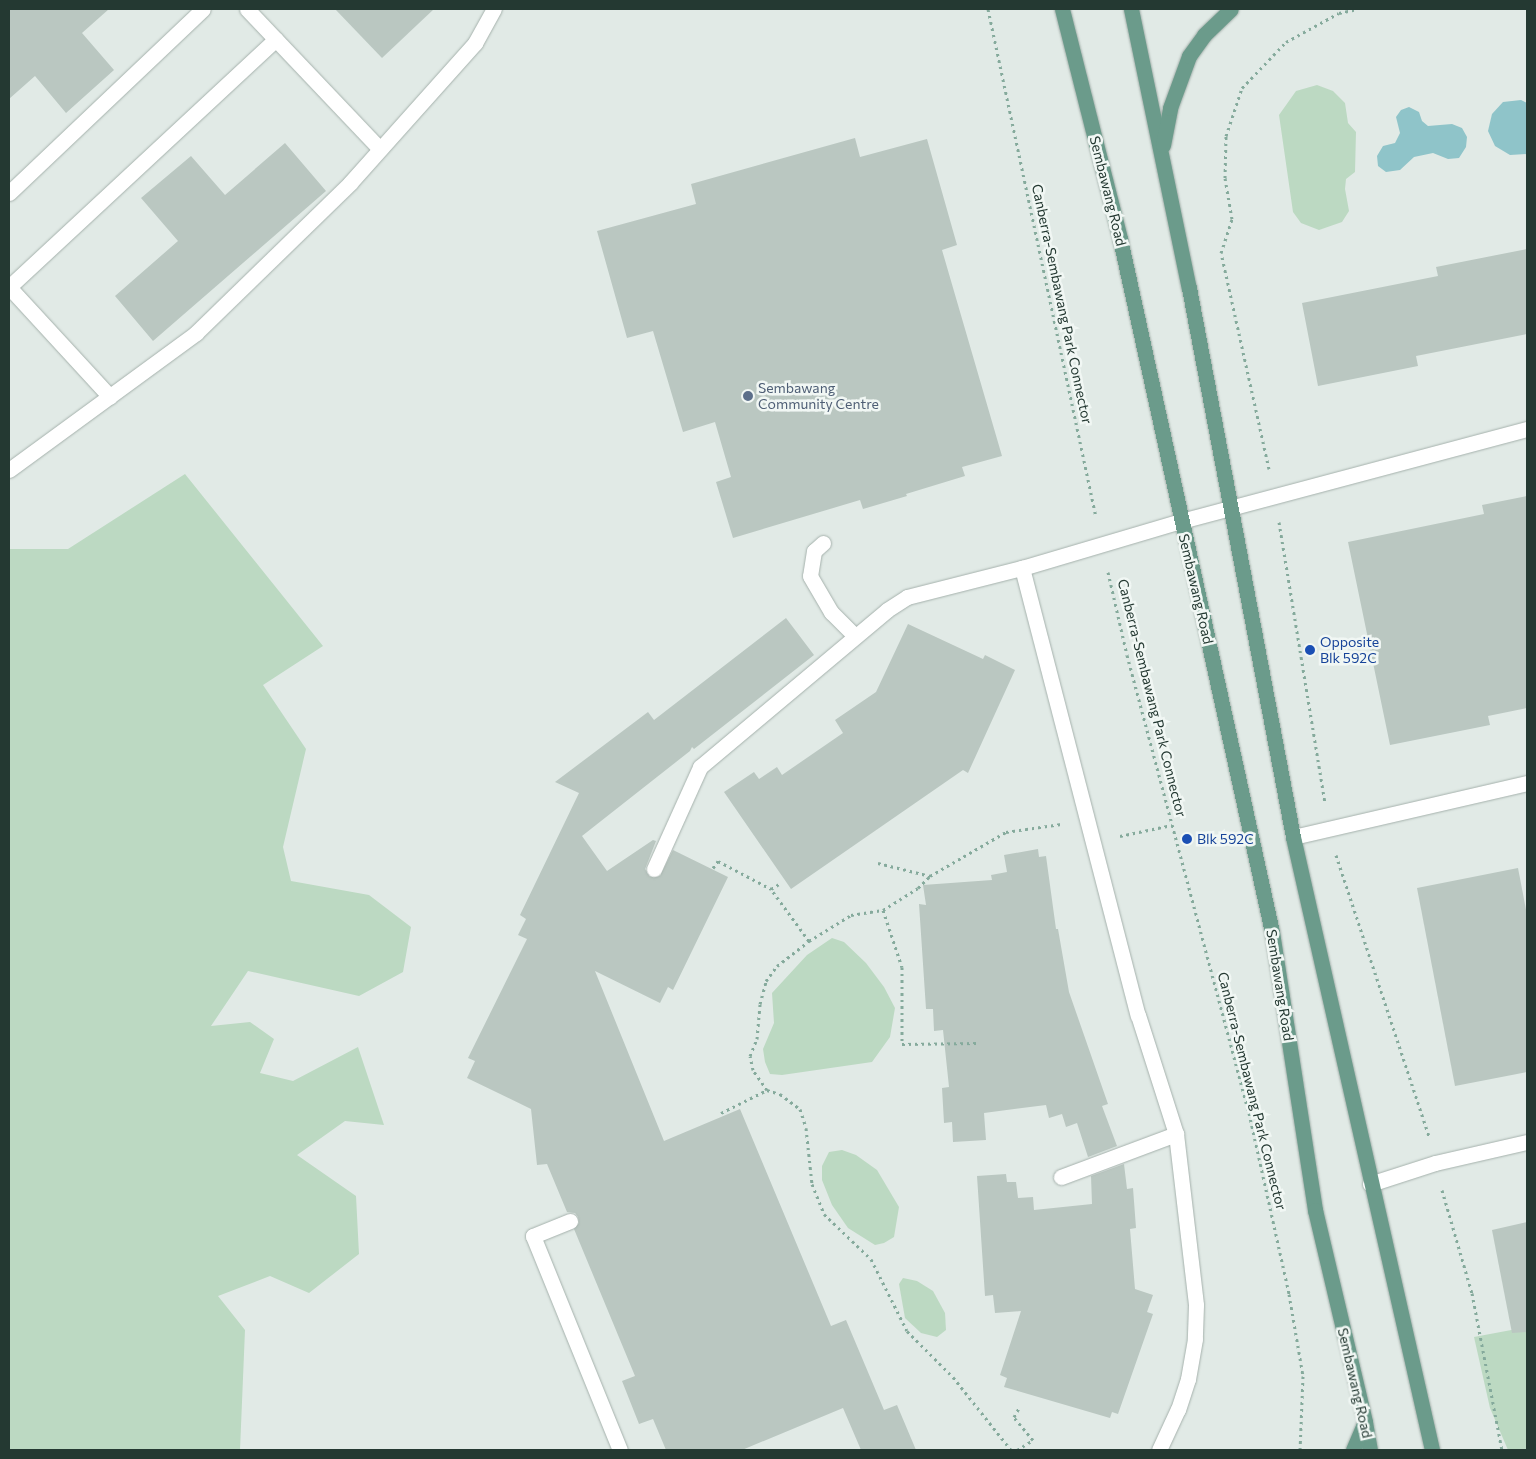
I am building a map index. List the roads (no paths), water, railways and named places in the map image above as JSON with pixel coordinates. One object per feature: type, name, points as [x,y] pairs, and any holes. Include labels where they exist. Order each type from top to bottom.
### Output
[{"type":"main road","name":"Sembawang Road","points":[[1063,9],[1120,239],[1272,932],[1315,1210],[1370,1450]]},
{"type":"main road","points":[[1131,9],[1162,153],[1232,509],[1294,838],[1370,1184],[1432,1450]]},
{"type":"main road","points":[[1162,153],[1170,108],[1189,56],[1204,35],[1231,9]]},
{"type":"main road","points":[[1353,1450],[1365,1422]]},
{"type":"street","points":[[9,193],[203,9]]},
{"type":"street","points":[[247,9],[380,149]]},
{"type":"street","points":[[9,470],[196,333],[350,183],[475,43],[494,9]]},
{"type":"street","points":[[110,397],[9,287],[276,39]]},
{"type":"street","name":"Sembawang Road","points":[[1181,521],[1274,498],[1527,429]]},
{"type":"street","points":[[654,869],[700,767],[887,610],[907,597],[1022,568],[1181,521]]},
{"type":"street","points":[[823,543],[814,551],[810,576],[831,612],[855,636]]},
{"type":"street","points":[[1022,568],[1138,1016],[1176,1134],[1196,1305],[1195,1339],[1188,1379],[1178,1409],[1159,1450]]},
{"type":"street","points":[[1294,838],[1527,783]]},
{"type":"street","points":[[1061,1177],[1176,1134]]},
{"type":"street","points":[[1370,1184],[1436,1163],[1527,1142]]},
{"type":"street","points":[[570,1220],[533,1236],[620,1450]]},
{"type":"water","points":[[1521,100],[1527,103],[1527,154],[1510,155],[1495,146],[1488,131],[1492,114],[1503,102]]},
{"type":"water","points":[[1409,107],[1419,112],[1422,121],[1428,126],[1452,124],[1462,128],[1467,137],[1466,147],[1459,158],[1448,159],[1433,153],[1414,157],[1400,170],[1386,172],[1378,166],[1377,156],[1383,146],[1395,143],[1400,133],[1396,117],[1401,110]]},
{"type":"place","name":"Sembawang Community Centre","points":[[748,396]]},
{"type":"place","name":"Opposite Blk 592C","points":[[1310,650]]},
{"type":"place","name":"Blk 592C","points":[[1187,839]]}]
